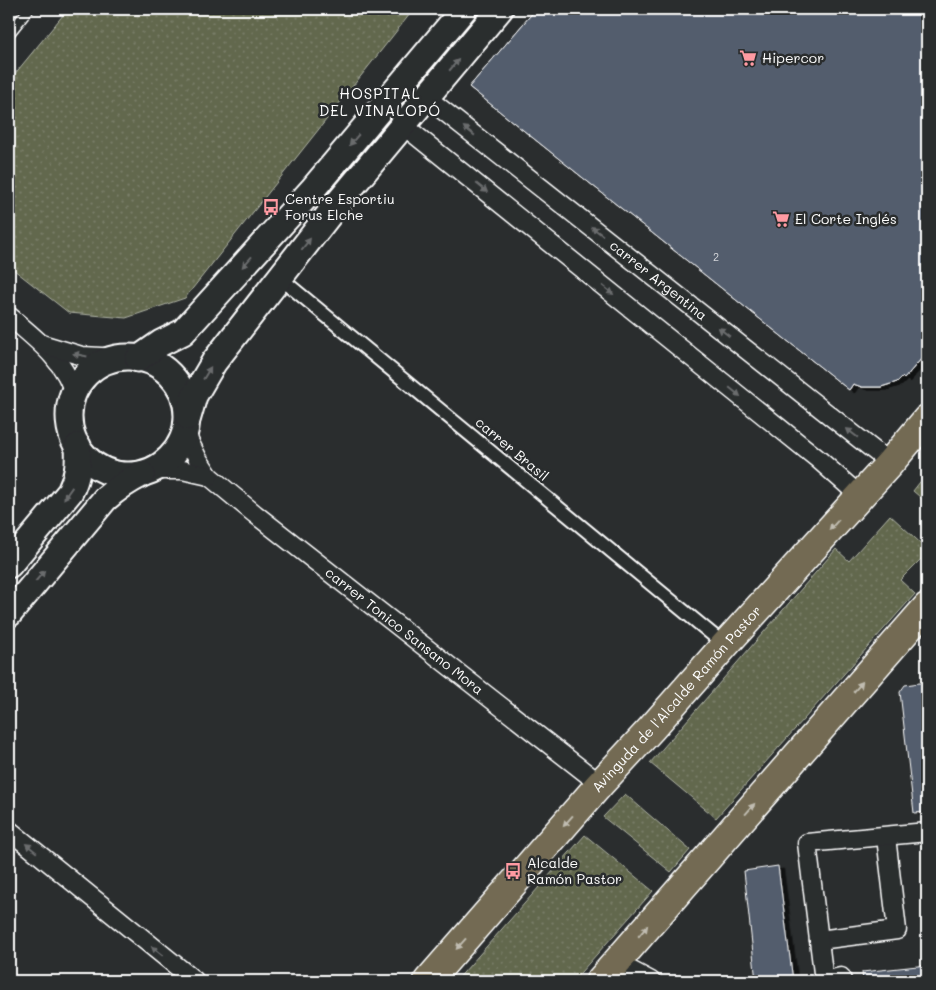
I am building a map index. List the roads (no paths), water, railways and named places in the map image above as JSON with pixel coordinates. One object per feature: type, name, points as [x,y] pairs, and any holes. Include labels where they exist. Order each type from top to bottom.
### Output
[{"type":"main road","points":[[129,359],[183,332],[312,190],[464,9]]},
{"type":"main road","points":[[9,614],[105,499],[131,479],[160,467],[174,454],[184,437],[194,396],[214,362],[344,196],[500,9]]},
{"type":"main road","points":[[147,472],[122,476],[103,470],[87,459],[78,446],[70,424],[70,404],[77,386],[90,372],[106,362],[144,359],[162,367],[176,381],[184,398],[187,422]]},
{"type":"main road","name":"Avinguda de l'Alcalde Ramón Pastor","points":[[428,981],[600,784],[927,419]]},
{"type":"main road","points":[[9,564],[70,492],[75,481],[79,463],[78,446]]},
{"type":"main road","points":[[608,972],[927,607]]},
{"type":"street","name":"carrer Argentina","points":[[426,97],[890,462]]},
{"type":"street","points":[[403,125],[818,459],[860,496]]},
{"type":"street","name":"carrer Brasil","points":[[279,277],[725,645]]},
{"type":"street","points":[[9,316],[58,362],[68,376],[74,395]]},
{"type":"street","points":[[41,344],[82,356],[129,359]]},
{"type":"street","name":"carrer Tonico Sansano Mora","points":[[187,422],[189,442],[208,476],[600,784]]},
{"type":"street","name":"carrer Tonico Sansano Mora","points":[[147,472],[182,470],[208,476]]},
{"type":"street","points":[[9,830],[195,981]]},
{"type":"street","points":[[842,981],[842,977],[824,981],[807,843],[927,832]]},
{"type":"street","points":[[819,940],[897,930],[886,837]]},
{"type":"street","points":[[608,972],[651,981]]},
{"type":"lane","points":[[9,34],[29,9]]},
{"type":"place","name":"Hipercor","points":[[748,58]]},
{"type":"place","name":"Centre Esportiu Forus Elche","points":[[271,207]]},
{"type":"place","name":"El Corte Inglés","points":[[781,219]]},
{"type":"place","name":"Alcalde Ramón Pastor","points":[[513,871]]},
{"type":"district","name":"HOSPITAL DEL VINALOPÓ","points":[[380,102]]}]
